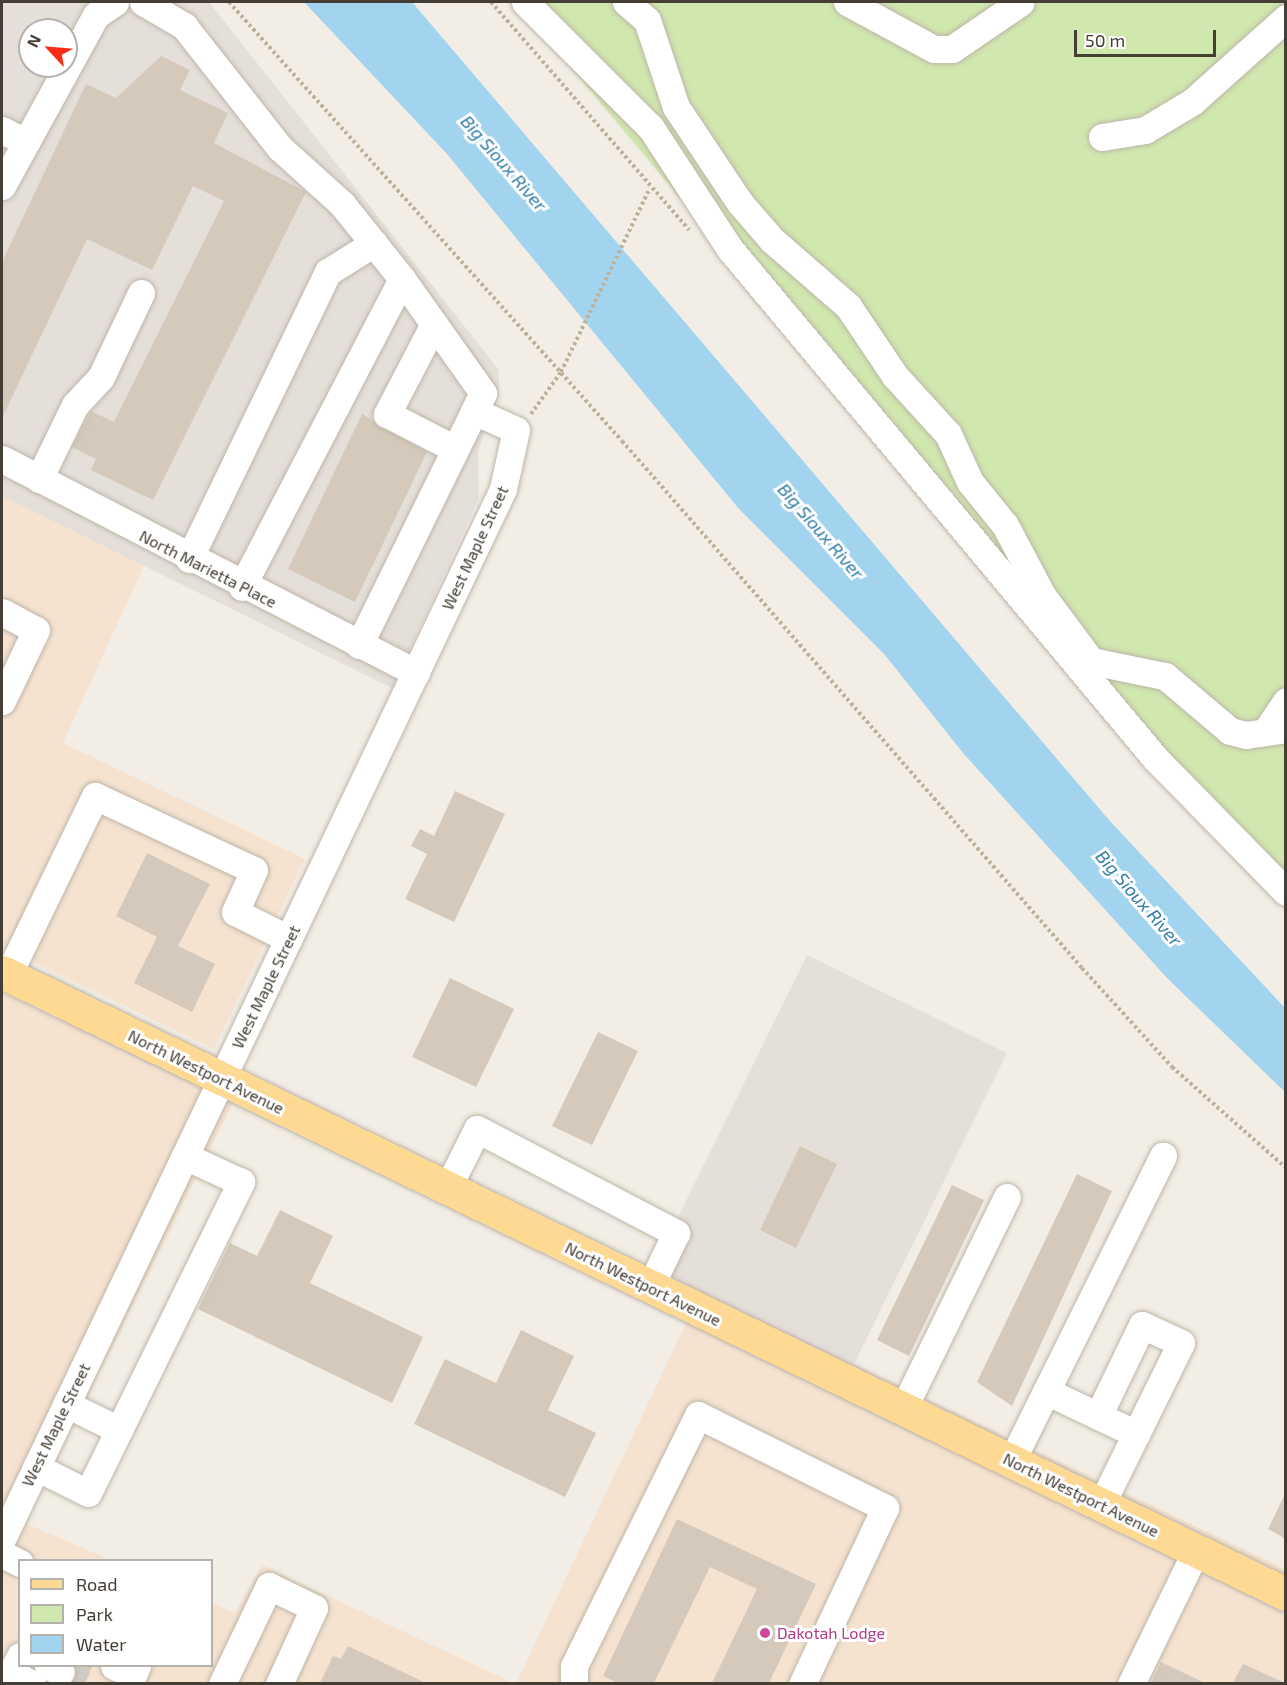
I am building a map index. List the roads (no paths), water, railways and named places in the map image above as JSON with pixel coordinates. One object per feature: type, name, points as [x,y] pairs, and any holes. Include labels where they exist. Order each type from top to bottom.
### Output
[{"type":"main road","name":"North Westport Avenue","points":[[5,974],[1286,1594]]},
{"type":"street","points":[[2,186],[96,15],[115,2]]},
{"type":"street","points":[[143,2],[184,26],[280,148],[342,204],[402,279],[483,393],[358,645]]},
{"type":"street","points":[[525,2],[651,128],[730,249],[1155,758],[1286,892]]},
{"type":"street","points":[[626,2],[647,20],[676,107],[740,203],[772,240],[848,306],[895,376],[948,434],[970,482],[1005,525],[1042,595],[1091,661],[1165,676],[1230,731],[1276,730],[1286,701]]},
{"type":"street","points":[[847,2],[934,49],[952,49],[1021,2]]},
{"type":"street","points":[[1102,137],[1145,130],[1192,102],[1286,18]]},
{"type":"street","points":[[2,130],[26,142]]},
{"type":"street","points":[[189,559],[328,272],[374,243]]},
{"type":"street","points":[[242,587],[402,279]]},
{"type":"street","points":[[39,479],[75,405],[100,377],[141,293]]},
{"type":"street","points":[[434,324],[387,414],[455,449]]},
{"type":"street","name":"West Maple Street","points":[[2,1539],[499,500],[516,430],[474,411]]},
{"type":"street","name":"North Marietta Place","points":[[2,459],[242,587],[417,674]]},
{"type":"street","points":[[2,612],[36,630],[2,700]]},
{"type":"street","points":[[5,974],[94,796],[254,870],[234,912],[289,939]]},
{"type":"street","points":[[447,1189],[477,1129],[676,1233],[650,1287]]},
{"type":"street","points":[[36,1467],[88,1493],[241,1182],[185,1156]]},
{"type":"street","points":[[1011,1462],[1163,1156]]},
{"type":"street","points":[[903,1409],[1007,1197]]},
{"type":"street","points":[[1098,1416],[1142,1325],[1180,1343],[1101,1505]]},
{"type":"street","points":[[1046,1391],[1136,1434]]},
{"type":"street","points":[[66,1404],[119,1430]]},
{"type":"street","points":[[574,1683],[574,1666],[698,1415],[885,1508],[802,1683]]},
{"type":"street","points":[[1131,1683],[1196,1551]]},
{"type":"street","points":[[2,1554],[18,1562]]},
{"type":"street","points":[[222,1683],[269,1586],[314,1608],[279,1683]]},
{"type":"street","points":[[18,1660],[11,1673],[32,1683]]},
{"type":"street","points":[[106,1683],[114,1667]]},
{"type":"street","points":[[116,1667],[133,1675],[136,1667]]},
{"type":"water","name":"Big Sioux River","points":[[304,2],[412,2],[1109,820],[1285,1008],[1285,1092],[1168,979],[963,753],[885,655],[739,509],[447,154]]},
{"type":"tunnel","points":[[61,1672],[84,1684]]},
{"type":"place","name":"Dakotah Lodge","points":[[765,1633]]}]
